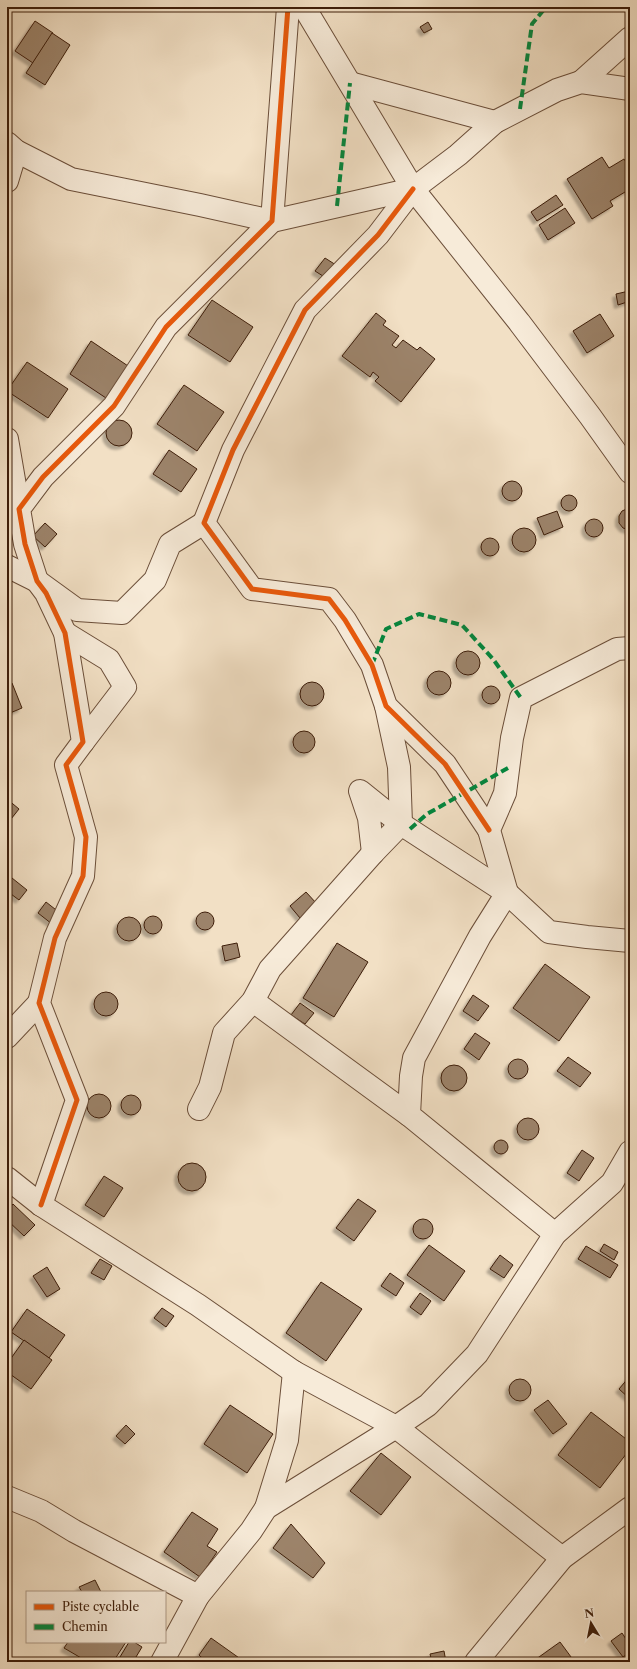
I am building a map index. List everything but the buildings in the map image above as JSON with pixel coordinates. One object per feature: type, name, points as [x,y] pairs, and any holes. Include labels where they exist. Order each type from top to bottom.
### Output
[{"type":"street","points":[[19,510],[43,477],[114,406],[166,327],[272,221],[288,7]]},
{"type":"street","points":[[304,7],[413,189],[524,328],[630,472]]},
{"type":"street","points":[[7,566],[37,581],[77,610],[122,613],[155,580],[170,544],[204,523],[233,450],[305,310],[378,235],[413,189],[458,155],[495,122],[557,90],[581,82],[630,38]]},
{"type":"street","points":[[581,82],[630,89]]},
{"type":"street","points":[[350,83],[495,122]]},
{"type":"street","points":[[7,182],[12,147],[71,179],[200,204],[272,221],[413,189]]},
{"type":"street","points":[[7,439],[25,544],[37,581],[46,593],[65,633],[82,742]]},
{"type":"street","points":[[200,1109],[210,1087],[224,1033],[253,1001],[270,969],[373,853],[401,824],[399,767],[386,706],[372,665],[346,620],[329,599],[252,589],[204,523]]},
{"type":"street","points":[[7,1037],[39,1003],[55,938],[83,876],[86,837],[66,765],[82,742],[126,687],[109,660],[65,633]]},
{"type":"street","points":[[489,830],[505,792],[512,738],[522,698],[617,649],[630,648]]},
{"type":"street","points":[[386,706],[445,764],[489,830],[507,893],[480,936],[414,1058],[411,1076],[409,1115]]},
{"type":"street","points":[[373,853],[369,818],[360,791],[401,824],[507,893],[549,932],[587,937],[630,940]]},
{"type":"street","points":[[253,1001],[409,1115],[555,1234]]},
{"type":"street","points":[[39,1003],[76,1100],[41,1205]]},
{"type":"street","points":[[266,1508],[396,1427],[428,1405],[477,1354],[555,1234],[612,1183],[630,1152]]},
{"type":"street","points":[[7,1178],[41,1205],[198,1305],[294,1372],[396,1427],[562,1558]]},
{"type":"street","points":[[162,1662],[198,1596],[251,1532],[266,1508],[287,1440],[294,1372]]},
{"type":"street","points":[[7,1497],[41,1511],[74,1531],[198,1596]]},
{"type":"street","points":[[476,1662],[562,1558],[630,1508]]},
{"type":"marked path","points":[[520,109],[532,24],[546,7]]},
{"type":"marked path","points":[[337,206],[350,83]]},
{"type":"marked path","points":[[372,665],[386,629],[419,614],[462,625],[493,659],[521,698]]},
{"type":"marked path","points":[[410,829],[427,814],[508,768]]},
{"type":"cycle path","points":[[41,1205],[77,1100],[39,1003],[55,938],[83,876],[86,837],[66,765],[83,742],[65,633],[46,593],[37,581],[25,544],[19,509],[43,477],[114,406],[166,327],[272,221],[288,7]]},
{"type":"cycle path","points":[[413,189],[378,235],[305,310],[233,450],[204,523],[252,589],[329,599],[345,620],[372,665],[386,706],[445,764],[489,830]]}]
